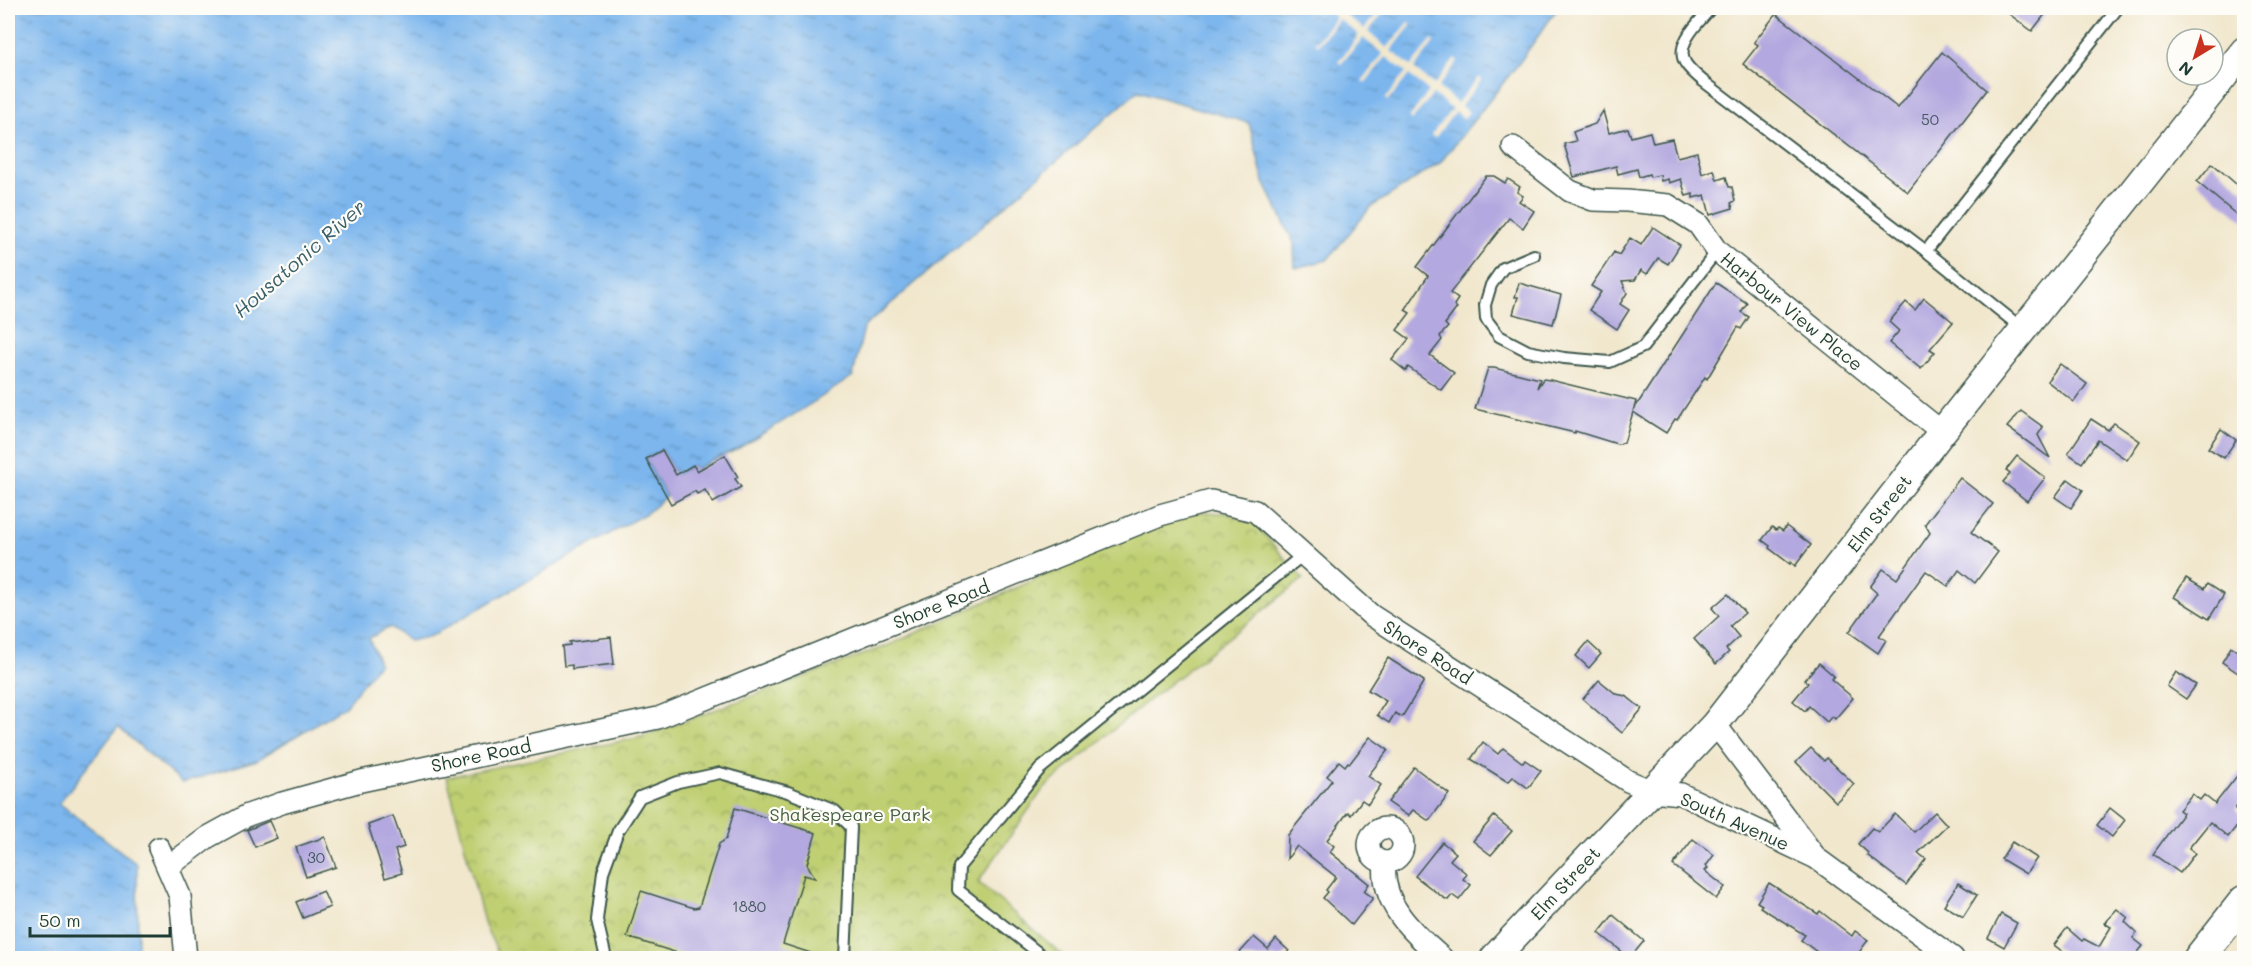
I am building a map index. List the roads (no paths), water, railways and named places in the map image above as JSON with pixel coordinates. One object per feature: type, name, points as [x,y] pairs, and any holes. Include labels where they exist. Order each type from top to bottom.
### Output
[{"type":"main road","points":[[2199,958],[2244,901]]},
{"type":"street","name":"Elm Street","points":[[1494,958],[1715,724],[1942,432],[2244,51]]},
{"type":"street","name":"Harbour View Place","points":[[1514,147],[1570,191],[1593,200],[1668,205],[1698,224],[1717,251],[1942,432]]},
{"type":"street","name":"Shore Road","points":[[186,958],[180,896],[164,857],[249,815],[362,781],[658,718],[1160,515],[1211,501],[1255,511],[1371,615],[1628,781],[1652,791]]},
{"type":"street","name":"South Avenue","points":[[1715,724],[1816,858]]},
{"type":"street","name":"South Avenue","points":[[1652,791],[1681,794],[1816,858],[1953,958]]},
{"type":"street","points":[[1384,862],[1385,884],[1391,904],[1412,930],[1442,958]]},
{"type":"lane","points":[[1711,8],[1685,43],[1682,51],[1685,63],[1711,88],[1926,251],[2024,330]]},
{"type":"lane","points":[[1926,251],[2118,8]]},
{"type":"lane","points":[[1534,255],[1503,268],[1491,285],[1485,305],[1486,320],[1499,336],[1528,351],[1564,358],[1610,362],[1643,347],[1717,251]]},
{"type":"lane","points":[[1045,958],[958,890],[959,867],[1040,769],[1304,554]]},
{"type":"lane","points":[[606,958],[597,920],[603,872],[618,831],[640,796],[678,782],[720,773],[788,792],[835,811],[851,827],[845,958]]},
{"type":"water","name":"Housatonic River","points":[[16,8],[1558,8],[1519,63],[1440,163],[1371,207],[1327,260],[1295,268],[1294,243],[1264,182],[1249,123],[1138,91],[864,327],[853,376],[732,452],[696,470],[693,465],[676,475],[662,450],[646,459],[666,496],[648,512],[431,636],[410,641],[390,627],[369,638],[379,663],[345,706],[257,760],[182,783],[118,727],[59,803],[137,864],[138,946],[128,958],[8,958],[8,16]]},
{"type":"park label","name":"Shakespeare Park","points":[[850,814]]}]
